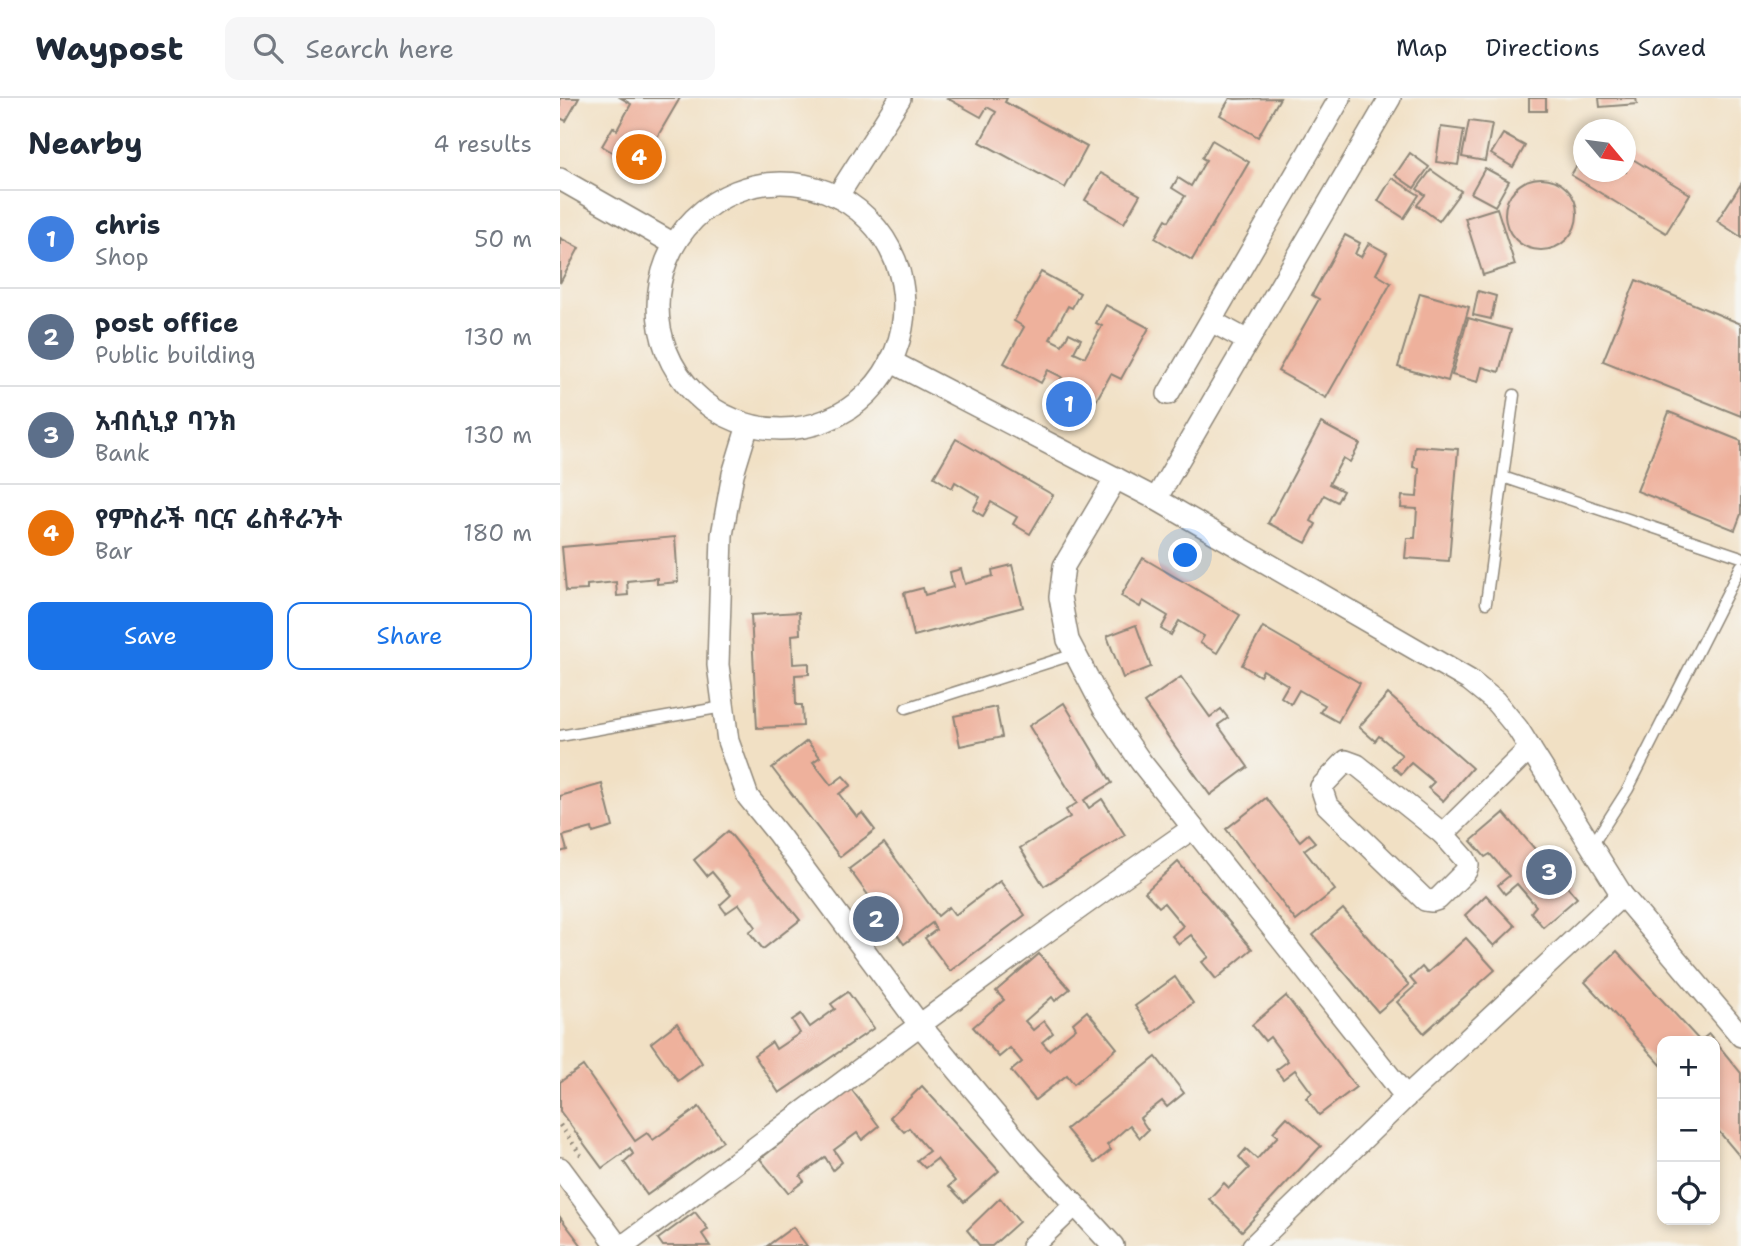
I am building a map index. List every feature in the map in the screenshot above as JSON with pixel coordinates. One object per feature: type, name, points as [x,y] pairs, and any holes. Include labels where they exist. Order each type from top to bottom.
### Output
[{"type":"street","points":[[837,197],[900,98]]},
{"type":"street","points":[[1168,394],[1340,98]]},
{"type":"street","points":[[1156,499],[1390,98]]},
{"type":"street","points":[[560,179],[674,244]]},
{"type":"street","points":[[787,181],[826,190],[837,197],[873,221],[900,271],[905,308],[897,350],[875,385],[852,408],[833,419],[791,430],[757,428],[725,417],[694,395],[665,351],[658,289],[674,244],[682,231],[705,208],[743,188],[787,181]]},
{"type":"street","points":[[1211,321],[1248,341]]},
{"type":"street","points":[[890,361],[1156,499],[1469,680],[1495,701],[1518,729],[1622,895],[1741,1036]]},
{"type":"street","points":[[748,425],[733,474],[722,535],[718,665],[728,741],[748,797],[919,1024],[1030,1156],[1113,1246]]},
{"type":"street","points":[[1116,478],[1064,566],[1060,597],[1068,640],[1111,718],[1141,762],[1406,1097]]},
{"type":"street","points":[[1443,834],[1530,748]]},
{"type":"street","points":[[1346,761],[1357,765],[1443,834],[1468,865],[1438,899],[1425,900],[1327,805],[1321,787],[1346,761]]},
{"type":"street","points":[[623,1246],[919,1024],[1193,828]]},
{"type":"street","points":[[1253,1246],[1406,1097],[1622,895]]},
{"type":"street","points":[[560,1168],[618,1246]]},
{"type":"street","points":[[1032,1246],[1075,1205]]},
{"type":"lane","points":[[1486,603],[1514,395]]},
{"type":"lane","points":[[1503,477],[1741,557]]},
{"type":"lane","points":[[1591,847],[1628,789],[1741,566]]},
{"type":"lane","points":[[906,708],[1075,654]]},
{"type":"lane","points":[[560,736],[723,707]]},
{"type":"building","points":[[560,98],[579,98],[566,121],[560,118]]},
{"type":"building","points":[[621,98],[680,98],[639,168],[602,146],[613,127],[617,130],[631,104]]},
{"type":"building","points":[[947,98],[1007,98],[1005,102],[1087,147],[1065,188],[980,142],[996,112],[987,107],[981,117]]},
{"type":"building","points":[[1230,98],[1280,98],[1258,137],[1220,115]]},
{"type":"building","points":[[1529,98],[1546,98],[1546,111],[1529,111]]},
{"type":"building","points":[[1599,98],[1636,98],[1637,104],[1600,107]]},
{"type":"building","points":[[1469,121],[1492,124],[1485,161],[1462,157]]},
{"type":"building","points":[[1441,127],[1464,130],[1458,165],[1436,162]]},
{"type":"building","points":[[1503,134],[1525,146],[1513,167],[1491,154]]},
{"type":"building","points":[[1212,140],[1249,162],[1192,260],[1155,238],[1185,196],[1172,188],[1178,178],[1191,186],[1206,160],[1202,158]]},
{"type":"building","points":[[1410,153],[1429,167],[1414,188],[1395,175]]},
{"type":"building","points":[[1636,161],[1690,194],[1666,233],[1582,182],[1636,182]]},
{"type":"building","points":[[1485,168],[1509,181],[1495,206],[1471,193]]},
{"type":"building","points":[[1431,170],[1461,191],[1439,221],[1417,205],[1425,195],[1417,189]]},
{"type":"building","points":[[1101,173],[1140,195],[1124,223],[1085,200]]},
{"type":"building","points":[[1392,178],[1419,195],[1404,218],[1378,201]]},
{"type":"building","points":[[1541,178],[1561,184],[1571,194],[1577,214],[1571,234],[1561,244],[1541,250],[1521,244],[1511,234],[1505,214],[1511,194],[1521,184]]},
{"type":"building","points":[[1741,184],[1741,237],[1717,221]]},
{"type":"building","points":[[1497,208],[1515,265],[1483,275],[1465,218]]},
{"type":"building","points":[[1345,235],[1360,243],[1355,254],[1361,257],[1369,243],[1387,253],[1376,274],[1391,283],[1326,398],[1278,371],[1319,299],[1312,295]]},
{"type":"building","points":[[560,238],[579,248],[560,283]]},
{"type":"building","points":[[1041,272],[1080,293],[1072,308],[1068,306],[1050,339],[1062,345],[1069,333],[1081,339],[1074,352],[1085,357],[1102,326],[1096,323],[1106,305],[1149,328],[1121,379],[1111,374],[1091,410],[1055,390],[1062,377],[1048,370],[1041,383],[1004,363],[1024,327],[1014,321]]},
{"type":"building","points":[[1636,280],[1741,324],[1741,416],[1603,361]]},
{"type":"building","points":[[1478,291],[1496,296],[1491,319],[1473,315]]},
{"type":"building","points":[[1420,293],[1469,307],[1448,381],[1398,367]]},
{"type":"building","points":[[1468,318],[1511,330],[1499,372],[1482,367],[1478,382],[1452,375]]},
{"type":"building","points":[[1669,412],[1741,441],[1741,514],[1735,530],[1637,491]]},
{"type":"building","points":[[1321,423],[1360,444],[1350,462],[1343,458],[1329,484],[1343,491],[1337,502],[1324,495],[1311,521],[1316,524],[1306,543],[1268,523]]},
{"type":"building","points":[[956,439],[1053,495],[1030,534],[1013,524],[1017,517],[991,502],[983,516],[973,510],[980,497],[955,482],[952,488],[934,477]]},
{"type":"building","points":[[1415,446],[1458,449],[1449,561],[1405,558],[1407,538],[1415,538],[1417,509],[1401,508],[1402,496],[1417,497],[1419,468],[1413,467]]},
{"type":"building","points":[[675,537],[678,582],[657,584],[657,578],[627,581],[628,595],[617,596],[616,582],[587,585],[587,590],[566,591],[562,547]]},
{"type":"building","points":[[1143,558],[1240,615],[1217,653],[1200,643],[1204,636],[1179,621],[1171,635],[1161,629],[1168,616],[1143,601],[1140,607],[1121,596]]},
{"type":"building","points":[[1012,565],[1023,607],[914,636],[904,593],[923,588],[925,595],[953,587],[950,572],[961,569],[965,584],[993,576],[992,570]]},
{"type":"building","points":[[799,612],[800,634],[792,635],[793,664],[809,663],[809,674],[795,675],[796,705],[802,705],[803,726],[757,728],[751,615]]},
{"type":"building","points":[[1136,625],[1151,667],[1123,678],[1107,636]]},
{"type":"building","points":[[1263,627],[1360,683],[1338,722],[1320,712],[1325,705],[1299,690],[1291,704],[1281,697],[1288,685],[1263,670],[1260,676],[1242,665]]},
{"type":"building","points":[[1181,677],[1210,717],[1221,709],[1228,718],[1218,725],[1248,767],[1210,795],[1144,703]]},
{"type":"building","points":[[1388,694],[1472,768],[1443,801],[1428,788],[1434,782],[1411,763],[1401,774],[1392,766],[1402,755],[1379,736],[1375,741],[1359,727]]},
{"type":"building","points":[[1064,703],[1112,783],[1084,800],[1089,808],[1102,799],[1125,835],[1044,886],[1020,848],[1070,817],[1066,810],[1077,803],[1029,726]]},
{"type":"building","points":[[996,707],[1002,737],[960,746],[954,716]]},
{"type":"building","points":[[807,741],[820,757],[813,762],[831,785],[843,776],[851,785],[839,794],[857,817],[862,813],[875,830],[840,857],[772,768]]},
{"type":"building","points":[[602,784],[613,827],[593,833],[592,828],[563,836],[567,850],[560,852],[560,796]]},
{"type":"building","points":[[1266,798],[1300,841],[1308,834],[1315,842],[1304,850],[1335,890],[1296,921],[1226,829]]},
{"type":"building","points":[[1504,813],[1577,898],[1543,927],[1531,912],[1536,906],[1517,884],[1505,894],[1498,885],[1509,876],[1490,854],[1485,857],[1471,841]]},
{"type":"building","points":[[728,831],[800,920],[763,949],[749,932],[756,927],[739,904],[726,913],[720,905],[731,895],[712,872],[707,876],[694,860]]},
{"type":"building","points":[[884,843],[938,916],[949,907],[955,915],[1000,881],[1025,915],[950,971],[925,938],[936,930],[932,923],[904,944],[849,869]]},
{"type":"building","points":[[1178,862],[1252,949],[1216,979],[1202,962],[1209,957],[1191,935],[1179,944],[1172,936],[1183,926],[1164,903],[1159,907],[1145,892]]},
{"type":"building","points":[[1486,895],[1515,926],[1494,946],[1465,915]]},
{"type":"building","points":[[1343,909],[1409,985],[1378,1012],[1313,935]]},
{"type":"building","points":[[1466,938],[1495,970],[1424,1033],[1397,1002],[1416,985],[1410,978],[1422,967],[1427,973]]},
{"type":"building","points":[[1617,951],[1695,1036],[1657,1036],[1657,1061],[1585,982]]},
{"type":"building","points":[[1039,954],[1070,989],[1055,1001],[1052,997],[1025,1021],[1033,1030],[1044,1021],[1053,1033],[1042,1042],[1049,1050],[1076,1028],[1073,1023],[1087,1011],[1117,1048],[1074,1084],[1067,1075],[1035,1100],[1011,1071],[1022,1062],[1010,1048],[999,1057],[973,1027],[1004,1000],[996,991]]},
{"type":"building","points":[[1175,977],[1193,1003],[1153,1033],[1135,1006]]},
{"type":"building","points":[[848,992],[874,1028],[779,1093],[754,1055],[772,1042],[776,1049],[800,1033],[792,1020],[801,1014],[810,1027],[835,1009],[831,1004]]},
{"type":"building","points":[[1286,996],[1356,1087],[1319,1115],[1306,1098],[1312,1093],[1295,1070],[1283,1079],[1276,1070],[1288,1061],[1270,1037],[1265,1041],[1252,1025]]},
{"type":"building","points":[[677,1023],[702,1063],[678,1081],[651,1043]]},
{"type":"building","points":[[1720,1047],[1741,1073],[1741,1158],[1720,1133]]},
{"type":"building","points":[[1156,1057],[1184,1093],[1167,1107],[1162,1101],[1140,1118],[1148,1130],[1140,1138],[1130,1125],[1107,1145],[1111,1150],[1095,1163],[1066,1129]]},
{"type":"building","points":[[583,1066],[635,1141],[647,1133],[653,1140],[699,1107],[723,1141],[647,1195],[624,1162],[633,1154],[630,1148],[602,1168],[560,1111],[560,1082]]},
{"type":"building","points":[[922,1086],[999,1171],[964,1202],[949,1186],[955,1181],[937,1159],[925,1168],[917,1160],[929,1151],[909,1128],[904,1132],[890,1117]]},
{"type":"building","points":[[851,1089],[879,1126],[862,1140],[857,1133],[834,1150],[842,1162],[833,1170],[825,1157],[800,1176],[804,1181],[788,1193],[760,1159]]},
{"type":"building","points":[[1287,1117],[1321,1146],[1242,1231],[1209,1199],[1224,1183],[1229,1188],[1249,1168],[1239,1157],[1246,1149],[1257,1159],[1278,1136],[1273,1132]]},
{"type":"building","points":[[1000,1198],[1019,1222],[992,1246],[980,1246],[967,1230]]},
{"type":"building","points":[[695,1212],[708,1229],[702,1234],[710,1246],[663,1246],[658,1239]]},
{"type":"building","points":[[560,1217],[582,1246],[560,1246]]},
{"type":"building","points":[[793,1227],[807,1246],[767,1246]]},
{"type":"place","name":"የምስራች ባርና ሬስቶራንት","points":[[639,157]]},
{"type":"place","name":"chris","points":[[1069,404]]},
{"type":"place","name":"አብሲኒያ ባንክ","points":[[1549,872]]},
{"type":"place","name":"post office","points":[[876,919]]}]
